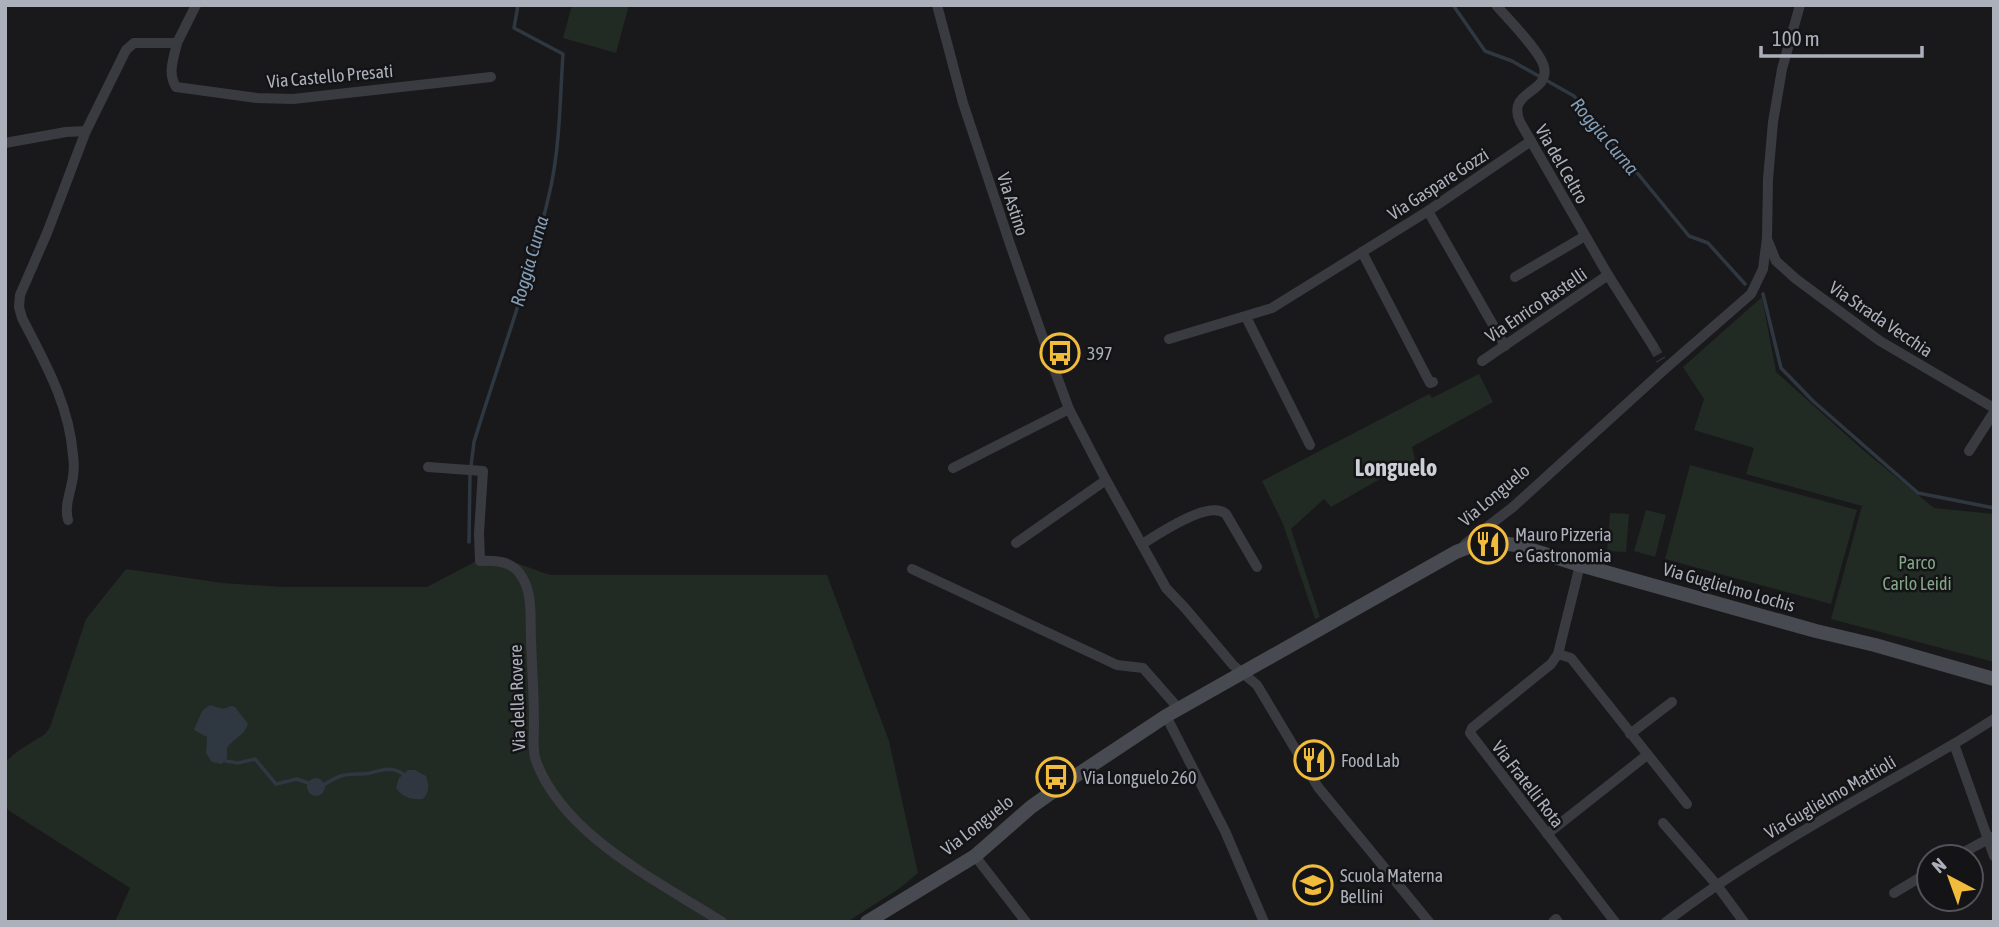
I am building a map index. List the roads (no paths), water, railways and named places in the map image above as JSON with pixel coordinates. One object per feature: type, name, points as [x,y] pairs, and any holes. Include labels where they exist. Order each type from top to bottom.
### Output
[{"type":"street","name":"Via Castello Presati","points":[[196,5],[177,43],[171,71],[171,79],[176,87],[257,98],[293,99],[491,77]]},
{"type":"street","name":"Via Astino","points":[[937,5],[963,103],[1069,410],[1106,480],[1166,588],[1241,673],[1256,685],[1318,787],[1429,922]]},
{"type":"street","name":"Via del Celtro","points":[[1496,5],[1539,55],[1545,70],[1542,82],[1520,100],[1516,109],[1520,122],[1608,275],[1653,346]]},
{"type":"street","name":"Via Longuelo","points":[[867,922],[975,856],[1041,800],[1116,747],[1172,712],[1455,552],[1513,507],[1663,364],[1751,294],[1763,269],[1773,122],[1782,69],[1800,5]]},
{"type":"street","points":[[68,520],[66,513],[74,476],[67,418],[57,385],[22,318],[20,295],[86,131],[126,50],[134,43],[177,43]]},
{"type":"street","points":[[5,143],[86,131]]},
{"type":"street","name":"Via Gaspare Gozzi","points":[[1169,339],[1272,308],[1428,211],[1531,141]]},
{"type":"street","points":[[1428,211],[1505,346]]},
{"type":"street","points":[[1515,277],[1585,236]]},
{"type":"street","name":"Via Strada Vecchia","points":[[1767,239],[1776,261],[1796,279],[1880,341],[1994,410],[1969,451]]},
{"type":"street","points":[[1362,251],[1431,383]]},
{"type":"street","name":"Via Enrico Rastelli","points":[[1482,361],[1608,275]]},
{"type":"street","points":[[1246,317],[1310,445]]},
{"type":"street","points":[[953,468],[1069,410]]},
{"type":"street","name":"Via della Rovere","points":[[428,467],[483,471],[480,562],[495,560],[508,564],[522,575],[529,594],[534,759],[552,793],[587,833],[654,880],[722,922]]},
{"type":"street","points":[[1016,543],[1106,480]]},
{"type":"street","points":[[1513,507],[1496,528],[1499,537],[1516,545]]},
{"type":"street","points":[[1142,544],[1197,513],[1222,510],[1257,567]]},
{"type":"street","name":"Via Guglielmo Lochis","points":[[1455,552],[1484,541],[1516,545],[1994,679]]},
{"type":"street","points":[[1580,565],[1558,654],[1571,658],[1687,804]]},
{"type":"street","points":[[912,569],[1117,665],[1143,668],[1172,712],[1264,922]]},
{"type":"street","name":"Via Fratelli Rota","points":[[1558,654],[1551,664],[1472,728],[1470,733],[1615,922]]},
{"type":"street","points":[[1630,734],[1672,702]]},
{"type":"street","name":"Via Guglielmo Mattioli","points":[[1666,922],[1716,884],[1760,856],[1994,719]]},
{"type":"street","name":"Via Guglielmo Mattioli","points":[[1958,742],[1994,727]]},
{"type":"street","points":[[1958,742],[1991,837],[1994,856]]},
{"type":"street","points":[[1547,834],[1647,755]]},
{"type":"street","points":[[1664,823],[1716,884],[1744,922]]},
{"type":"street","points":[[975,856],[1026,922]]},
{"type":"street","points":[[1894,893],[1915,880]]},
{"type":"waterway","name":"Roggia Curna","points":[[469,542],[470,474],[474,442],[535,251],[551,186],[558,137],[563,54],[514,28],[518,5]]},
{"type":"waterway","name":"Roggia Curna","points":[[1453,5],[1485,51],[1512,61],[1574,96],[1689,236],[1708,243],[1745,284]]},
{"type":"waterway","name":"Roggia Curna","points":[[1763,294],[1781,368],[1813,401],[1918,493],[1994,508]]},
{"type":"waterway","points":[[226,761],[238,763],[255,759],[276,784],[297,779],[308,783]]},
{"type":"waterway","points":[[325,784],[344,775],[366,774],[386,769],[403,774]]},
{"type":"tunnel","points":[[1653,346],[1661,360]]},
{"type":"place","name":"397","points":[[1060,353]]},
{"type":"place","name":"Mauro Pizzeria e Gastronomia","points":[[1488,544]]},
{"type":"place","name":"Food Lab","points":[[1314,760]]},
{"type":"place","name":"Via Longuelo 260","points":[[1056,777]]},
{"type":"place","name":"Scuola Materna Bellini","points":[[1313,885]]},
{"type":"district","name":"Longuelo","points":[[1396,467]]},
{"type":"park label","name":"Parco Carlo Leidi","points":[[1917,572]]}]
